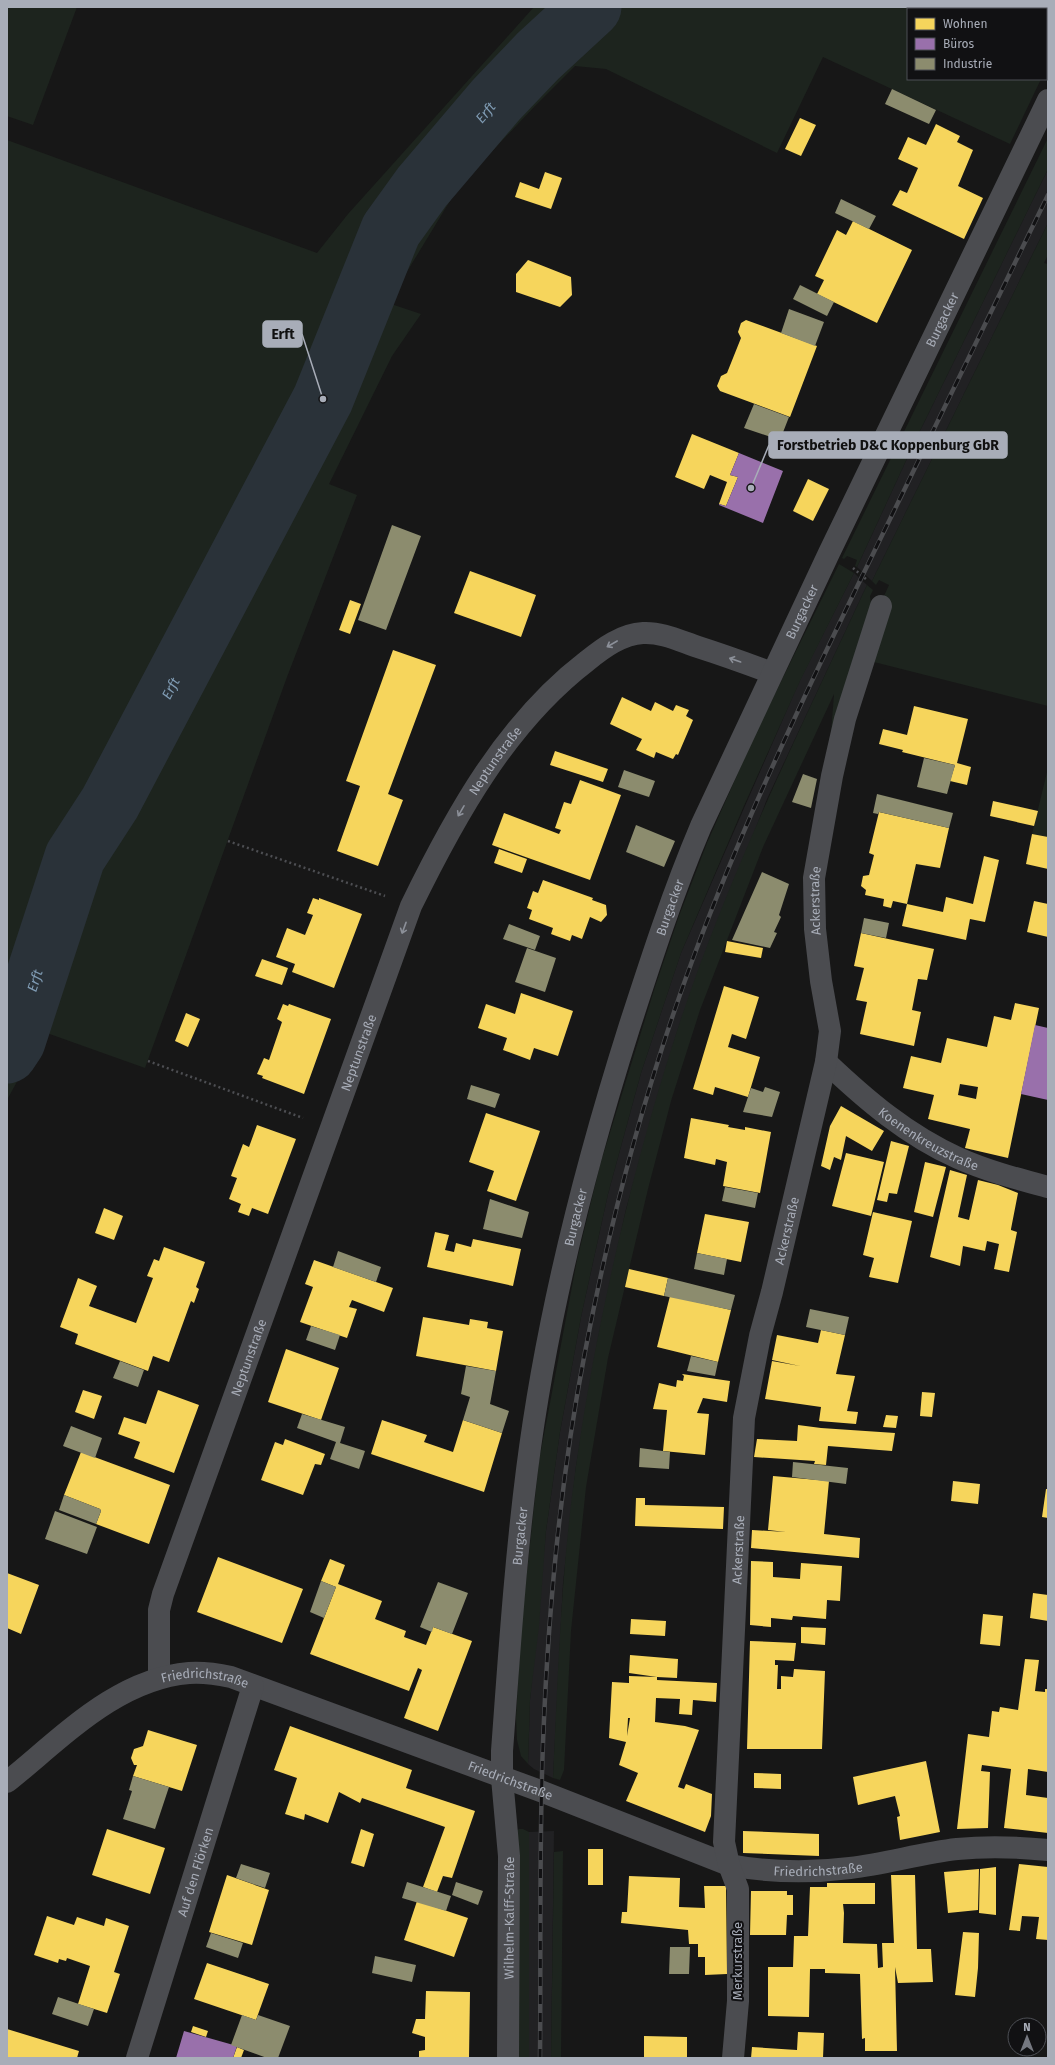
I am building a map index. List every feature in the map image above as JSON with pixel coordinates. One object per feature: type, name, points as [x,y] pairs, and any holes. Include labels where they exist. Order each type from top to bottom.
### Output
[{"type":"street","name":"Burgacker","points":[[502,1778],[511,1625],[524,1491],[548,1336],[562,1270],[610,1089],[668,908],[701,826],[772,673],[1048,100]]},
{"type":"street","name":"Ackerstraße","points":[[729,1865],[724,1842],[744,1418],[760,1336],[774,1285],[826,1062],[830,1031],[821,981],[815,929],[814,878],[832,776],[845,719],[881,606]]},
{"type":"street","name":"Neptunstraße","points":[[159,1678],[159,1610],[163,1594],[411,906],[452,826],[506,744],[538,706],[558,686],[600,651],[619,639],[634,634],[654,633],[772,673]]},
{"type":"street","name":"Koenenkreuzstraße","points":[[826,1062],[860,1094],[893,1120],[932,1145],[958,1158],[984,1168],[1048,1187]]},
{"type":"street","name":"Friedrichstraße","points":[[7,1782],[105,1704],[132,1687],[159,1678],[189,1673],[209,1673],[231,1677],[502,1778],[729,1865],[748,1868],[791,1870],[849,1868],[956,1849],[997,1847],[1048,1850]]},
{"type":"street","name":"Auf den Flörken","points":[[137,2058],[253,1686]]},
{"type":"street","name":"Wilhelm-Kalff-Straße","points":[[502,1778],[509,1856],[508,2058]]},
{"type":"street","name":"Merkurstraße","points":[[729,1865],[738,1889],[738,2001],[733,2058]]},
{"type":"path","points":[[855,570],[870,583]]},
{"type":"path","points":[[228,841],[411,906]]},
{"type":"path","points":[[148,1061],[332,1128]]},
{"type":"shaded area","points":[[7,7],[77,7],[33,125],[7,116]]},
{"type":"shaded area","points":[[534,7],[958,7],[960,8],[907,8],[907,80],[1041,80],[1010,144],[823,57],[777,153],[606,69],[575,66],[459,186],[388,303],[421,314],[392,356],[329,484],[357,495],[287,677],[145,1068],[44,1032],[7,1100],[7,140],[317,253],[348,214]]},
{"type":"shaded area","points":[[1048,138],[1048,169],[916,439],[857,567],[855,566],[857,560],[847,556],[844,559],[842,558]]},
{"type":"shaded area","points":[[1048,169],[1048,223],[872,581],[857,567],[916,439]]},
{"type":"shaded area","points":[[1048,223],[1048,255],[1044,263],[1048,264],[1048,706],[870,661],[884,596],[889,585],[879,580],[876,585],[872,581]]},
{"type":"shaded area","points":[[839,564],[854,573],[800,681],[743,808],[681,953],[641,1073],[608,1194],[581,1317],[560,1432],[546,1531],[539,1626],[530,1700],[528,1764],[521,1756],[517,1740],[516,1718],[521,1628],[539,1461],[577,1260],[600,1165],[655,987],[679,916],[707,843],[757,730]]},
{"type":"shaded area","points":[[854,573],[867,585],[767,799],[677,1032],[626,1209],[598,1339],[576,1466],[563,1583],[553,1778],[534,1769],[528,1764],[530,1700],[546,1531],[560,1432],[581,1317],[608,1194],[641,1073],[681,953],[800,680]]},
{"type":"shaded area","points":[[867,585],[873,590],[870,596],[871,604],[831,733],[834,694],[763,847],[700,1010],[671,1101],[648,1189],[608,1358],[586,1487],[571,1631],[564,1770],[560,1780],[553,1778],[563,1583],[571,1505],[584,1411],[594,1357],[630,1194],[644,1140],[676,1034],[717,919],[765,806]]},
{"type":"shaded area","points":[[1048,768],[1048,837],[1032,834]]},
{"type":"shaded area","points":[[519,1829],[529,1832],[529,2058],[517,2058],[516,1831]]},
{"type":"shaded area","points":[[554,1831],[551,2058],[529,2058],[529,1832]]},
{"type":"shaded area","points":[[563,1851],[561,2058],[551,2058],[554,1852]]},
{"type":"building: Wohnen","points":[[800,118],[816,125],[801,156],[785,149]]},
{"type":"building: Wohnen","points":[[936,124],[960,136],[957,142],[973,150],[958,186],[983,198],[964,239],[892,205],[900,190],[907,193],[918,168],[898,159],[908,137],[926,145]]},
{"type":"building: Wohnen","points":[[545,172],[562,178],[551,209],[515,197],[520,182],[539,189]]},
{"type":"building: Wohnen","points":[[853,221],[912,250],[877,323],[817,294],[824,280],[815,276],[837,230],[846,235]]},
{"type":"building: Wohnen","points":[[528,260],[571,277],[572,295],[560,307],[516,292],[516,274]]},
{"type":"building: Wohnen","points":[[746,320],[817,346],[790,417],[720,391],[717,386],[721,376],[727,373],[741,338],[738,332],[741,323]]},
{"type":"building: Wohnen","points":[[692,434],[739,453],[730,475],[738,477],[726,506],[719,504],[727,482],[710,475],[704,489],[675,477]]},
{"type":"building: Wohnen","points":[[808,479],[829,489],[813,521],[793,511]]},
{"type":"building: Wohnen","points":[[470,571],[536,595],[521,637],[454,613]]},
{"type":"building: Wohnen","points":[[350,600],[361,604],[350,634],[339,630]]},
{"type":"building: Wohnen","points":[[393,650],[436,665],[388,794],[403,800],[378,866],[337,851],[360,786],[346,781]]},
{"type":"building: Wohnen","points":[[622,697],[651,711],[655,702],[673,711],[676,705],[689,710],[686,716],[693,720],[678,755],[676,754],[673,759],[656,752],[654,758],[636,750],[642,739],[610,724]]},
{"type":"building: Wohnen","points":[[914,706],[968,719],[957,763],[971,767],[967,785],[950,781],[955,765],[902,752],[903,750],[879,744],[883,729],[907,735]]},
{"type":"building: Wohnen","points":[[555,751],[608,769],[603,782],[550,765]]},
{"type":"building: Wohnen","points":[[580,780],[621,795],[590,880],[492,845],[504,813],[559,834],[561,830],[555,828],[564,802],[571,804]]},
{"type":"building: Wohnen","points":[[993,801],[1038,811],[1034,826],[990,816]]},
{"type":"building: Wohnen","points":[[879,812],[949,828],[940,868],[916,864],[907,904],[893,901],[891,908],[883,906],[884,899],[865,895],[866,890],[861,886],[863,876],[869,875],[874,855],[869,853]]},
{"type":"building: Wohnen","points":[[1032,834],[1048,837],[1048,869],[1026,864]]},
{"type":"building: Wohnen","points":[[499,849],[527,859],[522,873],[494,863]]},
{"type":"building: Wohnen","points":[[984,856],[999,860],[985,922],[970,919],[966,940],[902,926],[907,904],[943,912],[946,897],[973,904]]},
{"type":"building: Wohnen","points":[[543,880],[593,898],[592,900],[606,905],[607,915],[601,922],[590,917],[582,939],[572,935],[570,941],[551,934],[553,928],[529,919],[532,910],[527,908],[533,891],[538,893]]},
{"type":"building: Wohnen","points":[[313,898],[319,900],[319,898],[362,914],[334,988],[292,972],[295,964],[276,957],[287,928],[305,935],[313,915],[307,913]]},
{"type":"building: Wohnen","points":[[1034,901],[1048,904],[1048,937],[1027,932]]},
{"type":"building: Wohnen","points":[[861,933],[934,949],[927,980],[918,979],[912,1010],[921,1012],[914,1046],[860,1034],[867,1002],[856,1000],[864,968],[854,966]]},
{"type":"building: Wohnen","points":[[727,941],[763,948],[761,958],[725,952]]},
{"type":"building: Wohnen","points":[[262,959],[288,968],[282,985],[255,976]]},
{"type":"building: Wohnen","points":[[724,986],[759,997],[746,1039],[732,1034],[728,1047],[760,1057],[748,1097],[715,1087],[713,1095],[693,1089]]},
{"type":"building: Wohnen","points":[[521,993],[573,1011],[558,1056],[534,1048],[530,1060],[503,1050],[507,1038],[478,1028],[486,1004],[515,1014]]},
{"type":"building: Wohnen","points":[[1015,1003],[1039,1008],[1008,1158],[965,1148],[970,1129],[928,1119],[934,1095],[903,1088],[911,1056],[941,1063],[947,1038],[987,1047],[994,1016],[1011,1020]],"holes":[[[960,1084],[978,1087],[976,1099],[958,1095]]]},
{"type":"building: Wohnen","points":[[283,1004],[288,1006],[289,1004],[331,1019],[304,1094],[262,1078],[263,1076],[257,1074],[264,1058],[269,1060],[282,1022],[277,1019]]},
{"type":"building: Wohnen","points":[[186,1013],[200,1019],[188,1047],[175,1041]]},
{"type":"building: Wohnen","points":[[841,1106],[884,1131],[872,1151],[846,1136],[841,1160],[834,1157],[830,1170],[821,1166],[830,1126]]},
{"type":"building: Wohnen","points":[[486,1113],[540,1131],[516,1201],[487,1191],[494,1171],[469,1162]]},
{"type":"building: Wohnen","points":[[691,1118],[729,1125],[728,1127],[745,1130],[745,1127],[771,1132],[760,1193],[723,1186],[727,1162],[716,1159],[715,1165],[684,1158]]},
{"type":"building: Wohnen","points":[[257,1125],[296,1139],[268,1214],[252,1208],[249,1216],[238,1212],[241,1204],[229,1199],[237,1178],[231,1176],[243,1144],[249,1147]]},
{"type":"building: Wohnen","points":[[891,1141],[909,1146],[897,1194],[889,1193],[887,1202],[877,1200]]},
{"type":"building: Wohnen","points":[[846,1153],[884,1162],[871,1216],[832,1206]]},
{"type":"building: Wohnen","points":[[925,1162],[946,1167],[933,1217],[914,1212]]},
{"type":"building: Wohnen","points":[[950,1170],[967,1175],[958,1217],[969,1220],[978,1180],[998,1185],[1018,1193],[1011,1229],[1017,1232],[1009,1272],[994,1269],[999,1244],[987,1241],[985,1251],[963,1246],[960,1266],[930,1257]]},
{"type":"building: Wohnen","points":[[104,1208],[123,1216],[114,1240],[95,1233]]},
{"type":"building: Wohnen","points":[[873,1212],[912,1221],[898,1283],[869,1277],[874,1258],[863,1255]]},
{"type":"building: Wohnen","points":[[705,1214],[749,1222],[741,1262],[697,1253]]},
{"type":"building: Wohnen","points":[[435,1232],[449,1235],[445,1250],[454,1252],[456,1243],[471,1247],[473,1239],[521,1249],[513,1286],[427,1267]]},
{"type":"building: Wohnen","points":[[164,1247],[205,1262],[196,1287],[199,1289],[194,1303],[191,1301],[169,1362],[153,1356],[148,1371],[75,1344],[78,1334],[60,1327],[78,1278],[97,1286],[89,1306],[136,1323],[153,1278],[147,1276],[154,1259],[159,1261]]},
{"type":"building: Wohnen","points":[[314,1260],[393,1288],[384,1312],[352,1300],[349,1307],[357,1309],[347,1338],[300,1322],[313,1287],[305,1284]]},
{"type":"building: Wohnen","points":[[629,1269],[668,1278],[664,1296],[625,1287]]},
{"type":"building: Wohnen","points":[[670,1296],[731,1310],[718,1362],[657,1347]]},
{"type":"building: Wohnen","points":[[423,1317],[469,1325],[470,1319],[488,1322],[487,1328],[503,1331],[496,1371],[416,1356]]},
{"type":"building: Wohnen","points":[[821,1330],[845,1335],[836,1374],[855,1376],[847,1411],[858,1412],[856,1424],[819,1421],[821,1407],[765,1399],[772,1361],[800,1366],[772,1360],[777,1335],[818,1343]]},
{"type":"building: Wohnen","points":[[286,1349],[339,1368],[321,1420],[268,1402]]},
{"type":"building: Wohnen","points":[[682,1374],[730,1381],[727,1402],[703,1398],[697,1413],[709,1414],[705,1455],[663,1451],[667,1410],[653,1409],[659,1383],[676,1387],[677,1380],[683,1381],[684,1376]]},
{"type":"building: Wohnen","points":[[83,1390],[102,1396],[94,1419],[75,1412]]},
{"type":"building: Wohnen","points":[[158,1390],[199,1405],[174,1473],[134,1458],[140,1442],[118,1434],[124,1417],[146,1424]]},
{"type":"building: Wohnen","points":[[922,1392],[935,1393],[932,1417],[920,1416]]},
{"type":"building: Wohnen","points":[[886,1415],[898,1416],[896,1428],[883,1427]]},
{"type":"building: Wohnen","points":[[382,1420],[427,1435],[424,1442],[453,1452],[463,1420],[502,1433],[484,1492],[371,1454]]},
{"type":"building: Wohnen","points":[[798,1425],[895,1433],[892,1451],[828,1446],[826,1465],[814,1464],[815,1461],[754,1457],[757,1439],[797,1441]]},
{"type":"building: Wohnen","points":[[285,1439],[325,1454],[321,1465],[315,1464],[303,1495],[261,1480],[275,1442],[283,1445]]},
{"type":"building: Wohnen","points":[[81,1452],[170,1485],[149,1544],[96,1524],[101,1511],[100,1509],[64,1495]]},
{"type":"building: Wohnen","points":[[773,1476],[829,1481],[824,1534],[860,1538],[859,1558],[751,1548],[752,1530],[786,1532],[768,1530]]},
{"type":"building: Wohnen","points":[[953,1481],[980,1484],[978,1504],[951,1501]]},
{"type":"building: Wohnen","points":[[1046,1489],[1048,1489],[1048,1518],[1042,1517]]},
{"type":"building: Wohnen","points":[[636,1498],[645,1498],[645,1505],[724,1507],[723,1529],[635,1526]]},
{"type":"building: Wohnen","points":[[218,1557],[303,1589],[282,1643],[197,1612]]},
{"type":"building: Wohnen","points":[[330,1559],[345,1565],[338,1584],[382,1601],[375,1619],[406,1631],[404,1637],[426,1645],[433,1627],[472,1641],[438,1731],[404,1718],[422,1670],[418,1668],[409,1691],[310,1654],[336,1587],[321,1581]]},
{"type":"building: Wohnen","points":[[751,1561],[773,1562],[773,1577],[800,1579],[801,1563],[842,1566],[840,1601],[827,1600],[826,1619],[793,1616],[792,1620],[771,1618],[771,1627],[750,1625]]},
{"type":"building: Wohnen","points":[[7,1573],[39,1585],[21,1634],[7,1628]]},
{"type":"building: Wohnen","points":[[1033,1593],[1048,1595],[1048,1621],[1030,1618]]},
{"type":"building: Wohnen","points":[[983,1614],[1003,1616],[1000,1646],[980,1644]]},
{"type":"building: Wohnen","points":[[631,1619],[666,1621],[665,1636],[630,1634]]},
{"type":"building: Wohnen","points":[[801,1627],[826,1628],[825,1645],[801,1643]]},
{"type":"building: Wohnen","points":[[750,1641],[796,1643],[794,1661],[775,1660],[775,1665],[778,1665],[777,1689],[781,1689],[781,1676],[793,1677],[794,1669],[825,1671],[822,1749],[747,1749]]},
{"type":"building: Wohnen","points":[[630,1655],[678,1659],[677,1678],[629,1673]]},
{"type":"building: Wohnen","points":[[1025,1659],[1039,1660],[1035,1691],[1045,1692],[1045,1689],[1048,1689],[1048,1772],[1028,1769],[1026,1795],[1048,1798],[1048,1833],[1004,1828],[1011,1769],[982,1765],[981,1771],[990,1772],[988,1828],[957,1829],[968,1734],[989,1737],[992,1711],[999,1712],[1000,1707],[1018,1710]]},
{"type":"building: Wohnen","points":[[629,1676],[657,1677],[657,1680],[717,1683],[716,1702],[693,1700],[692,1715],[679,1714],[680,1699],[656,1698],[655,1722],[685,1726],[699,1730],[678,1787],[684,1789],[686,1784],[712,1794],[711,1816],[705,1832],[626,1801],[638,1773],[619,1765],[626,1742],[609,1738],[612,1682],[629,1683]],"holes":[[[628,1718],[630,1718],[627,1736]]]},
{"type":"building: Wohnen","points":[[290,1726],[412,1770],[406,1788],[475,1811],[452,1878],[443,1876],[437,1892],[423,1887],[445,1827],[362,1798],[360,1803],[339,1792],[328,1823],[305,1814],[304,1820],[285,1814],[297,1778],[274,1770]]},
{"type":"building: Wohnen","points":[[148,1730],[197,1745],[182,1791],[133,1776],[137,1765],[134,1765],[131,1758],[134,1749],[143,1746]]},
{"type":"building: Wohnen","points":[[926,1761],[940,1832],[900,1840],[897,1817],[900,1816],[895,1796],[858,1805],[853,1777]]},
{"type":"building: Wohnen","points":[[754,1773],[781,1774],[781,1789],[754,1788]]},
{"type":"building: Wohnen","points":[[107,1829],[165,1848],[150,1894],[92,1875]]},
{"type":"building: Wohnen","points":[[361,1829],[374,1834],[364,1867],[351,1863]]},
{"type":"building: Wohnen","points":[[743,1831],[819,1834],[819,1856],[743,1853]]},
{"type":"building: Wohnen","points":[[588,1849],[603,1849],[603,1885],[588,1885]]},
{"type":"building: Wohnen","points":[[1019,1864],[1048,1867],[1048,1940],[1036,1939],[1039,1917],[1022,1916],[1020,1931],[1009,1930]]},
{"type":"building: Wohnen","points":[[996,1867],[996,1915],[979,1913],[980,1869]]},
{"type":"building: Wohnen","points":[[979,1869],[978,1910],[948,1913],[944,1872]]},
{"type":"building: Wohnen","points":[[227,1875],[269,1890],[252,1945],[209,1932]]},
{"type":"building: Wohnen","points":[[891,1875],[915,1875],[917,1949],[931,1949],[933,1982],[898,1983],[895,1967],[897,2051],[865,2051],[865,2038],[862,2039],[860,1974],[825,1973],[825,1969],[810,1969],[809,2017],[768,2016],[768,1967],[793,1967],[794,1936],[808,1936],[810,1887],[827,1887],[827,1883],[875,1883],[875,1904],[843,1904],[843,1943],[877,1944],[878,1968],[883,1967],[882,1943],[894,1943]]},
{"type":"building: Wohnen","points":[[629,1876],[680,1878],[679,1907],[705,1908],[704,1886],[726,1886],[727,1974],[705,1975],[705,1957],[698,1957],[698,1944],[689,1944],[688,1930],[621,1923],[622,1912],[627,1912]]},
{"type":"building: Wohnen","points":[[751,1891],[787,1891],[787,1895],[793,1895],[793,1915],[787,1915],[786,1935],[750,1935]]},
{"type":"building: Wohnen","points":[[417,1901],[468,1918],[454,1957],[404,1940]]},
{"type":"building: Wohnen","points":[[47,1916],[74,1925],[77,1917],[104,1926],[106,1918],[129,1926],[114,1972],[120,1974],[107,2013],[78,2004],[90,1966],[67,1958],[66,1961],[59,1959],[58,1963],[34,1955]]},
{"type":"building: Wohnen","points":[[963,1932],[979,1933],[975,1997],[955,1995]]},
{"type":"building: Wohnen","points":[[207,1963],[269,1984],[256,2020],[194,1999]]},
{"type":"building: Wohnen","points":[[426,1991],[470,1992],[469,2058],[419,2058],[419,2051],[425,2050],[425,2037],[412,2033],[416,2019],[425,2019]]},
{"type":"building: Wohnen","points":[[193,2026],[208,2031],[206,2037],[191,2032]]},
{"type":"building: Wohnen","points":[[7,2029],[79,2051],[77,2058],[7,2058]]},
{"type":"building: Wohnen","points":[[798,2032],[824,2033],[823,2058],[751,2058],[752,2047],[797,2050]]},
{"type":"building: Wohnen","points":[[644,2036],[687,2037],[687,2058],[644,2058]]},
{"type":"building: Wohnen","points":[[237,2047],[244,2050],[241,2058],[233,2058]]},
{"type":"building: Büros","points":[[739,453],[783,471],[763,523],[719,505],[726,506],[738,477],[730,475]]},
{"type":"building: Büros","points":[[1035,1025],[1048,1028],[1048,1100],[1021,1094]]},
{"type":"building: Büros","points":[[184,2031],[237,2046],[233,2058],[176,2058]]},
{"type":"building: Industrie","points":[[892,89],[936,110],[929,124],[885,104]]},
{"type":"building: Industrie","points":[[841,199],[876,216],[869,229],[835,213]]},
{"type":"building: Industrie","points":[[800,285],[834,302],[827,316],[793,299]]},
{"type":"building: Industrie","points":[[789,309],[824,322],[815,346],[781,333]]},
{"type":"building: Industrie","points":[[754,404],[789,417],[780,440],[744,428]]},
{"type":"building: Industrie","points":[[392,525],[421,536],[386,630],[358,620]]},
{"type":"building: Industrie","points":[[924,758],[955,765],[947,794],[917,787]]},
{"type":"building: Industrie","points":[[624,770],[655,781],[649,797],[618,787]]},
{"type":"building: Industrie","points":[[803,774],[817,779],[811,808],[792,802]]},
{"type":"building: Industrie","points":[[877,794],[953,813],[949,828],[879,812],[878,814],[873,813]]},
{"type":"building: Industrie","points":[[636,825],[675,841],[664,867],[626,852]]},
{"type":"building: Industrie","points":[[762,872],[789,884],[779,915],[781,917],[774,932],[777,933],[770,948],[732,940]]},
{"type":"building: Industrie","points":[[864,918],[889,923],[886,938],[861,933]]},
{"type":"building: Industrie","points":[[509,924],[540,936],[535,950],[503,939]]},
{"type":"building: Industrie","points":[[527,948],[556,958],[545,992],[515,982]]},
{"type":"building: Industrie","points":[[471,1085],[500,1094],[495,1108],[467,1099]]},
{"type":"building: Industrie","points":[[765,1087],[780,1092],[772,1117],[743,1112],[751,1088],[763,1092]]},
{"type":"building: Industrie","points":[[725,1187],[758,1193],[755,1208],[722,1201]]},
{"type":"building: Industrie","points":[[490,1199],[529,1212],[522,1238],[483,1229]]},
{"type":"building: Industrie","points":[[338,1251],[381,1267],[376,1282],[333,1267]]},
{"type":"building: Industrie","points":[[697,1253],[727,1259],[724,1275],[694,1269]]},
{"type":"building: Industrie","points":[[668,1278],[735,1295],[731,1310],[664,1296]]},
{"type":"building: Industrie","points":[[810,1309],[849,1317],[845,1335],[806,1327]]},
{"type":"building: Industrie","points":[[311,1326],[340,1335],[335,1350],[306,1340]]},
{"type":"building: Industrie","points":[[691,1356],[718,1362],[715,1376],[687,1371]]},
{"type":"building: Industrie","points":[[120,1361],[144,1370],[138,1387],[113,1378]]},
{"type":"building: Industrie","points":[[466,1366],[496,1371],[490,1404],[509,1411],[502,1433],[463,1420],[470,1397],[461,1394]]},
{"type":"building: Industrie","points":[[302,1414],[345,1427],[340,1443],[365,1451],[359,1469],[330,1459],[336,1442],[297,1428]]},
{"type":"building: Industrie","points":[[71,1426],[102,1438],[95,1458],[63,1446]]},
{"type":"building: Industrie","points":[[640,1448],[670,1452],[669,1469],[639,1467]]},
{"type":"building: Industrie","points":[[793,1462],[848,1468],[846,1484],[792,1477]]},
{"type":"building: Industrie","points":[[64,1495],[100,1509],[101,1511],[96,1524],[59,1510]]},
{"type":"building: Industrie","points":[[55,1511],[97,1527],[87,1554],[45,1539]]},
{"type":"building: Industrie","points":[[321,1581],[336,1587],[324,1618],[310,1612]]},
{"type":"building: Industrie","points":[[438,1582],[468,1593],[452,1634],[433,1627],[432,1632],[420,1627]]},
{"type":"building: Industrie","points":[[133,1776],[169,1787],[155,1829],[123,1819],[132,1791],[129,1790]]},
{"type":"building: Industrie","points":[[241,1864],[270,1873],[265,1888],[236,1878]]},
{"type":"building: Industrie","points":[[407,1882],[451,1896],[446,1911],[402,1898]]},
{"type":"building: Industrie","points":[[456,1882],[483,1891],[478,1905],[452,1895]]},
{"type":"building: Industrie","points":[[211,1933],[243,1943],[238,1958],[206,1947]]},
{"type":"building: Industrie","points":[[670,1947],[690,1947],[689,1974],[669,1974]]},
{"type":"building: Industrie","points":[[375,1956],[416,1965],[412,1982],[372,1973]]},
{"type":"building: Industrie","points":[[58,1997],[94,2009],[88,2026],[52,2014]]},
{"type":"building: Industrie","points":[[242,2015],[256,2020],[258,2015],[290,2026],[278,2058],[267,2058],[231,2045]]},
{"type":"waterway","name":"Erft","points":[[7,1053],[15,1041],[75,857],[110,803],[323,399],[391,230],[422,187],[496,100],[538,56],[591,7]]},
{"type":"railway","points":[[540,2058],[543,1743],[548,1645],[556,1546],[576,1400],[585,1352],[606,1250],[632,1150],[661,1051],[695,953],[750,816],[878,543],[1048,195]]},
{"type":"place","name":"Erft","points":[[323,399]]},
{"type":"place","name":"Forstbetrieb D&C Koppenburg GbR","points":[[751,488]]}]
